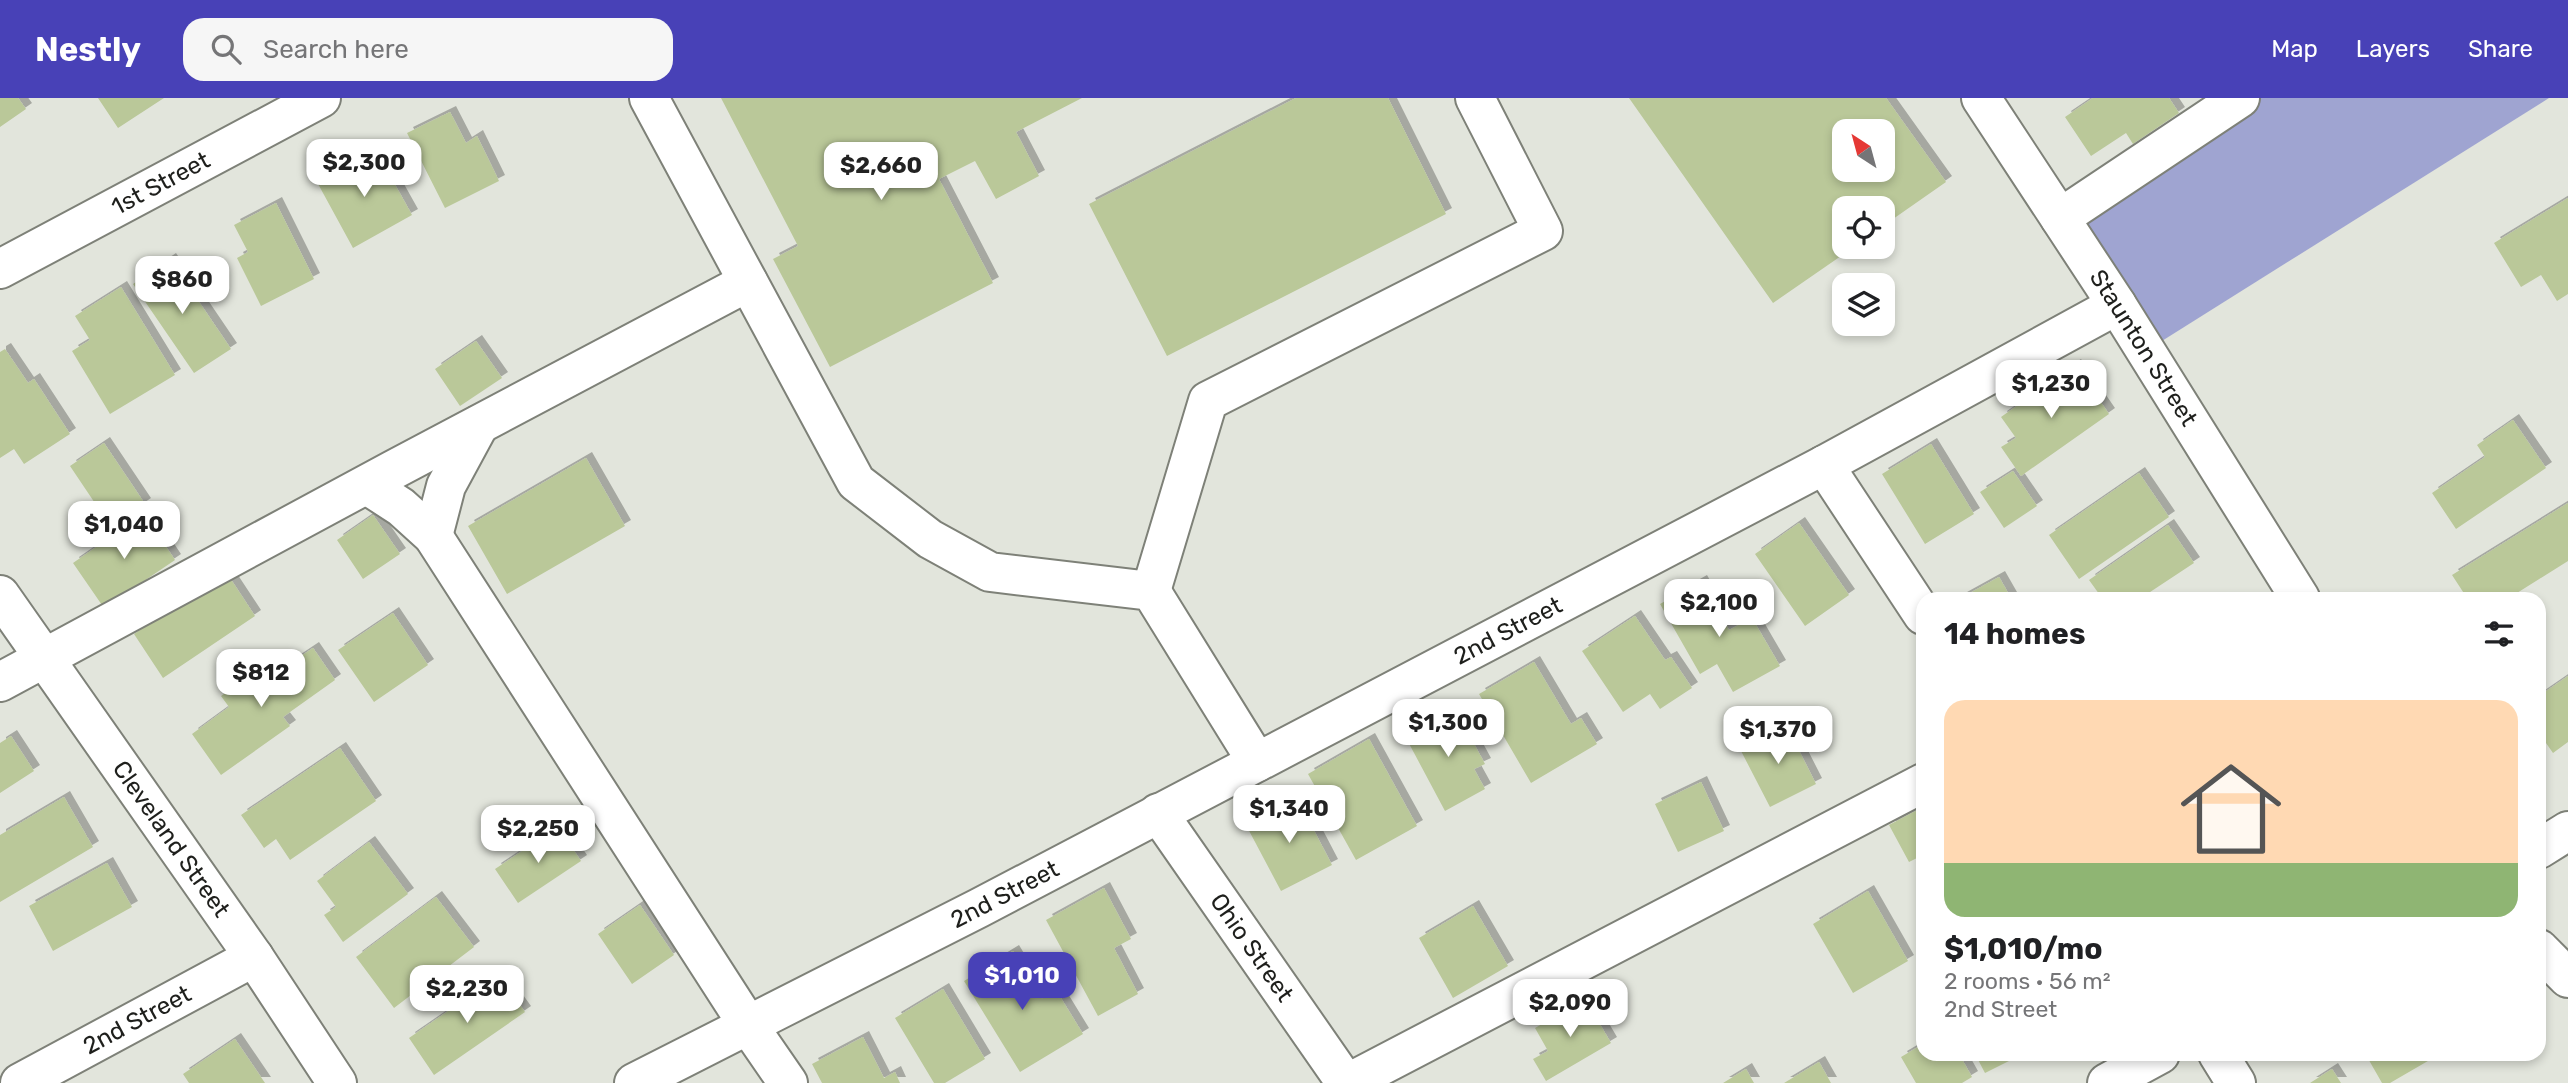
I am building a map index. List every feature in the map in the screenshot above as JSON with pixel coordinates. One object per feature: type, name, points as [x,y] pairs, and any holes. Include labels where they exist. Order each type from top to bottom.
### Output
[{"type":"street","name":"1st Street","points":[[0,270],[321,98]]},
{"type":"street","points":[[649,98],[856,482],[930,539],[990,572],[1152,591]]},
{"type":"street","points":[[1257,762],[1152,591],[1208,401],[1543,231],[1475,98]]},
{"type":"street","name":"Staunton Street","points":[[1981,98],[2117,305],[2288,592]]},
{"type":"street","points":[[2060,218],[2240,98]]},
{"type":"street","points":[[0,682],[748,282]]},
{"type":"street","name":"2nd Street","points":[[634,1083],[1257,762],[1824,465],[2117,305]]},
{"type":"street","points":[[433,536],[446,486],[479,425]]},
{"type":"street","points":[[1824,465],[1916,604]]},
{"type":"street","points":[[366,485],[401,507],[433,536],[748,1026],[788,1083]]},
{"type":"street","name":"Cleveland Street","points":[[0,595],[254,957],[337,1083]]},
{"type":"street","points":[[1347,1083],[1916,787]]},
{"type":"street","name":"Ohio Street","points":[[1158,813],[1347,1083]]},
{"type":"street","points":[[2546,845],[2568,831]]},
{"type":"street","points":[[2546,956],[2568,978]]},
{"type":"street","name":"2nd Street","points":[[20,1083],[254,957]]},
{"type":"street","points":[[2107,1083],[2147,1061]]},
{"type":"street","points":[[2222,1061],[2236,1083]]},
{"type":"shaded area","points":[[2240,98],[2549,98],[2146,351],[2060,218]]},
{"type":"building","points":[[0,98],[18,98],[26,109],[0,127]]},
{"type":"building","points":[[98,98],[164,98],[118,128]]},
{"type":"building","points":[[721,98],[1082,98],[1016,132],[1039,176],[996,199],[975,161],[939,179],[993,283],[830,367],[773,259],[798,246]]},
{"type":"building","points":[[1296,98],[1388,98],[1446,214],[1167,356],[1089,204]]},
{"type":"building","points":[[1629,98],[1886,98],[1946,182],[1895,218],[1895,196],[1832,196],[1832,259],[1837,259],[1773,303]]},
{"type":"building","points":[[2093,98],[2169,98],[2179,113],[2133,144],[2126,133],[2091,156],[2065,117]]},
{"type":"building","points":[[450,112],[466,143],[477,136],[499,181],[445,208],[407,133]]},
{"type":"building","points":[[375,149],[412,215],[353,248],[317,182]]},
{"type":"building","points":[[2568,198],[2568,294],[2557,301],[2541,275],[2521,287],[2494,243]]},
{"type":"building","points":[[276,203],[314,279],[261,306],[237,258],[248,252],[234,225]]},
{"type":"building","points":[[170,259],[231,349],[194,373],[133,284]]},
{"type":"building","points":[[121,287],[175,375],[110,414],[72,351],[90,340],[75,316]]},
{"type":"building","points":[[476,341],[502,378],[460,406],[435,369]]},
{"type":"building","points":[[5,349],[28,383],[34,379],[70,434],[24,464],[14,449],[0,458],[0,352]]},
{"type":"building","points":[[2075,365],[2109,414],[2021,476],[2001,447],[2016,438],[2001,417]]},
{"type":"building","points":[[2513,420],[2546,468],[2456,529],[2432,493],[2485,457],[2477,445]]},
{"type":"building","points":[[104,443],[145,504],[111,527],[70,466]]},
{"type":"building","points":[[1931,444],[1974,514],[1925,544],[1882,474]]},
{"type":"building","points":[[586,458],[625,526],[507,594],[468,526]]},
{"type":"building","points":[[2013,471],[2037,506],[2004,528],[1980,492]]},
{"type":"building","points":[[2139,473],[2169,517],[2079,579],[2049,535]]},
{"type":"building","points":[[2568,503],[2568,561],[2519,592],[2463,592],[2452,575]]},
{"type":"building","points":[[144,514],[175,560],[104,608],[73,563]]},
{"type":"building","points":[[373,515],[400,554],[363,579],[337,540]]},
{"type":"building","points":[[1799,523],[1849,595],[1805,626],[1755,554]]},
{"type":"building","points":[[2168,525],[2194,563],[2150,592],[2098,592],[2089,580]]},
{"type":"building","points":[[226,572],[255,616],[163,678],[134,634]]},
{"type":"building","points":[[1999,577],[2008,592],[1972,592]]},
{"type":"building","points":[[1701,581],[1729,630],[1752,618],[1780,666],[1733,692],[1717,664],[1700,674],[1660,604]]},
{"type":"building","points":[[393,613],[428,665],[374,702],[338,650]]},
{"type":"building","points":[[1635,616],[1665,660],[1671,657],[1692,688],[1660,709],[1650,694],[1623,712],[1582,651]]},
{"type":"building","points":[[313,648],[335,680],[283,717],[290,726],[221,775],[192,734],[229,707],[221,696],[270,662],[277,672]]},
{"type":"building","points":[[1534,662],[1571,724],[1581,718],[1597,744],[1531,783],[1479,694]]},
{"type":"building","points":[[2568,676],[2568,742],[2553,753],[2546,743],[2546,691]]},
{"type":"building","points":[[1455,709],[1485,764],[1474,769],[1485,789],[1445,811],[1405,736]]},
{"type":"building","points":[[1786,725],[1816,784],[1770,807],[1740,749]]},
{"type":"building","points":[[11,736],[34,771],[0,793],[0,743]]},
{"type":"building","points":[[1369,739],[1417,826],[1356,860],[1308,774]]},
{"type":"building","points":[[340,748],[376,801],[290,860],[276,839],[264,848],[241,815]]},
{"type":"building","points":[[1701,782],[1724,831],[1678,852],[1655,804]]},
{"type":"building","points":[[64,797],[93,847],[0,902],[0,835]]},
{"type":"building","points":[[1297,798],[1332,865],[1281,891],[1246,825]]},
{"type":"building","points":[[1916,811],[1916,858],[1909,862],[1889,825]]},
{"type":"building","points":[[558,827],[581,861],[518,903],[495,869]]},
{"type":"building","points":[[369,842],[408,894],[343,942],[324,915],[336,907],[317,881]]},
{"type":"building","points":[[107,863],[132,907],[53,951],[29,906]]},
{"type":"building","points":[[1104,888],[1131,939],[1114,948],[1138,994],[1098,1016],[1046,920]]},
{"type":"building","points":[[1868,891],[1908,961],[1853,993],[1813,924]]},
{"type":"building","points":[[436,897],[474,947],[394,1008],[356,957]]},
{"type":"building","points":[[640,905],[674,955],[632,984],[598,934]]},
{"type":"building","points":[[1473,906],[1508,966],[1453,998],[1419,938]]},
{"type":"building","points":[[1013,951],[1042,999],[1056,990],[1083,1034],[1020,1072],[964,981]]},
{"type":"building","points":[[499,976],[525,1012],[434,1075],[409,1038]]},
{"type":"building","points":[[943,989],[985,1059],[945,1083],[934,1083],[895,1018]]},
{"type":"building","points":[[1585,999],[1611,1043],[1546,1081],[1533,1059],[1548,1051],[1535,1028]]},
{"type":"building","points":[[863,1037],[884,1078],[895,1072],[900,1083],[822,1083],[812,1064]]},
{"type":"building","points":[[235,1039],[265,1083],[189,1083],[183,1074]]},
{"type":"building","points":[[1916,1048],[1916,1061],[1963,1061],[1972,1077],[1962,1083],[1916,1083],[1901,1057]]},
{"type":"building","points":[[1979,1061],[2009,1061],[1985,1073]]},
{"type":"building","points":[[2369,1061],[2428,1061],[2390,1083],[2382,1083]]},
{"type":"building","points":[[1819,1062],[1831,1083],[1784,1083]]},
{"type":"building","points":[[1746,1069],[1754,1083],[1723,1083]]},
{"type":"building","points":[[2332,1069],[2341,1083],[2310,1083]]}]
